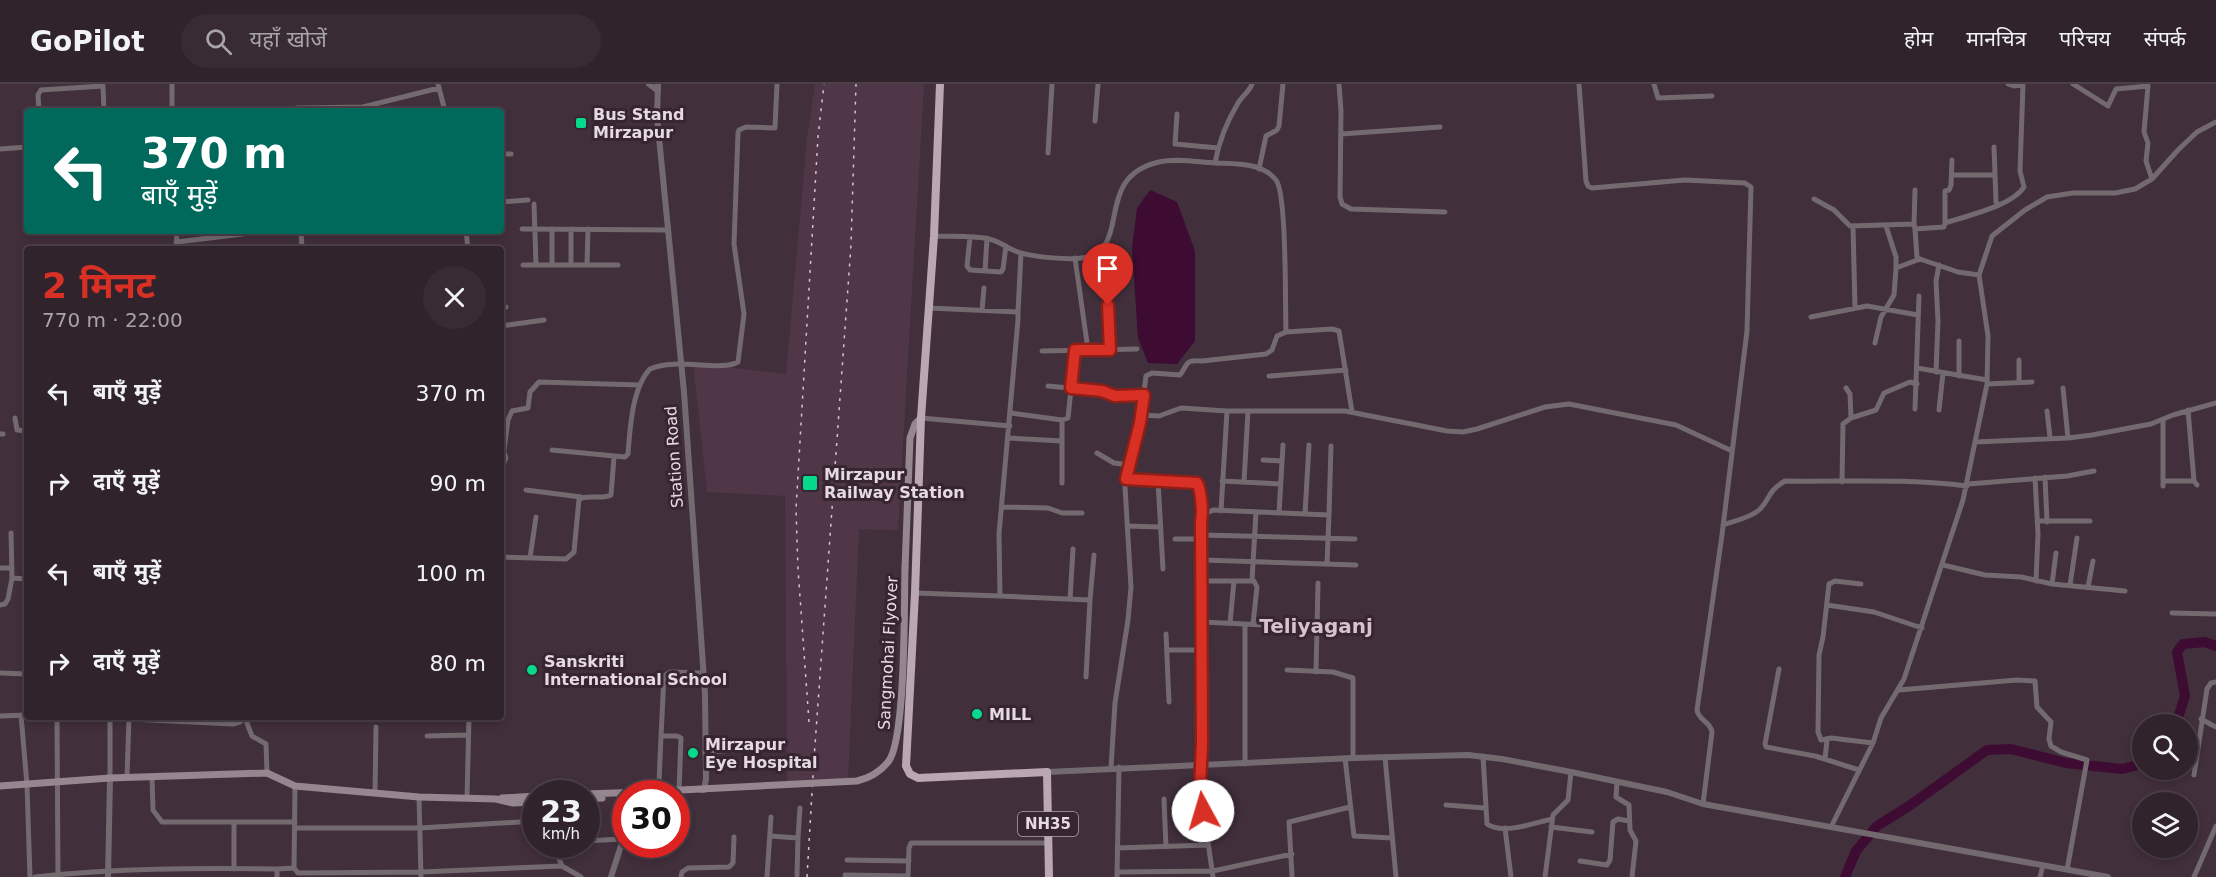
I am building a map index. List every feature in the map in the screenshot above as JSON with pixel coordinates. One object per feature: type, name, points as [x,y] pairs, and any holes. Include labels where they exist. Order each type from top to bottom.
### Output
[{"type":"highway","points":[[940,84],[934,236],[921,418],[906,760],[910,774],[918,778],[1047,772]]},
{"type":"highway","name":"NH35","points":[[1047,772],[1049,877]]},
{"type":"main road","name":"Sangmohai Flyover","points":[[690,790],[857,781],[878,772],[890,761],[899,730],[910,438],[915,424],[921,418]]},
{"type":"main road","points":[[0,786],[127,777],[267,774],[296,786],[419,796],[496,798],[513,803],[522,802]]},
{"type":"street","points":[[172,84],[172,108]]},
{"type":"street","points":[[649,84],[658,87]]},
{"type":"street","points":[[552,450],[621,458],[628,454],[630,422],[640,385],[650,369],[681,363],[729,365],[738,362],[744,314],[734,244],[738,133],[746,127],[775,128],[777,84]]},
{"type":"street","points":[[1048,153],[1053,84]]},
{"type":"street","points":[[1095,121],[1098,84]]},
{"type":"street","points":[[1215,163],[1222,132],[1241,98],[1250,90],[1252,84]]},
{"type":"street","points":[[1259,169],[1266,136],[1277,130],[1279,126],[1282,84]]},
{"type":"street","points":[[1339,84],[1340,197],[1345,207],[1445,212]]},
{"type":"street","points":[[1579,84],[1586,181],[1590,188],[1685,180],[1745,183],[1750,187],[1747,331],[1723,525],[1696,710],[1697,714],[1710,725],[1712,732],[1703,804]]},
{"type":"street","points":[[1654,84],[1655,95],[1658,98],[1712,96]]},
{"type":"street","points":[[1814,200],[1834,210],[1846,224],[1852,226],[1944,227],[1945,223],[1998,205],[2016,196],[2024,188],[2020,171],[2020,122],[2023,98],[2020,84],[2008,84]]},
{"type":"street","points":[[2073,84],[2108,106],[2116,89],[2148,86],[2144,132],[2148,143],[2147,170],[2152,179]]},
{"type":"street","points":[[39,108],[38,95],[41,90],[103,85],[105,108]]},
{"type":"street","points":[[297,108],[363,106],[439,86],[444,108]]},
{"type":"street","name":"Station Road","points":[[658,87],[657,117],[681,363],[703,673],[704,790],[690,791]]},
{"type":"street","points":[[1177,114],[1175,144],[1218,148]]},
{"type":"street","points":[[1831,827],[1873,743],[1881,718],[1899,690],[1943,565],[1967,485],[1987,382],[1988,336],[1979,275],[1992,236],[2002,226],[2037,202],[2058,194],[2128,191],[2152,179],[2187,140],[2216,122]]},
{"type":"street","points":[[1341,134],[1440,127]]},
{"type":"street","points":[[0,149],[24,147]]},
{"type":"street","points":[[1994,147],[1994,175],[1998,205]]},
{"type":"street","points":[[504,154],[511,154]]},
{"type":"street","points":[[1945,223],[1945,191],[1951,186],[1952,160]]},
{"type":"street","points":[[934,236],[987,238],[1021,253],[1075,258],[1094,254],[1107,241],[1112,230],[1120,188],[1132,175],[1159,162],[1245,164],[1272,176],[1278,184],[1285,239],[1286,332]]},
{"type":"street","points":[[1952,175],[1994,175]]},
{"type":"street","points":[[1915,190],[1917,257],[1958,272],[1979,275]]},
{"type":"street","points":[[504,202],[528,200]]},
{"type":"street","points":[[534,204],[536,265]]},
{"type":"street","points":[[1852,226],[1855,308]]},
{"type":"street","points":[[1875,343],[1880,321],[1893,294],[1896,268],[1896,257],[1886,226]]},
{"type":"street","points":[[522,229],[668,230]]},
{"type":"street","points":[[552,229],[552,265]]},
{"type":"street","points":[[571,229],[571,265]]},
{"type":"street","points":[[587,265],[588,229]]},
{"type":"street","points":[[176,246],[177,234]]},
{"type":"street","points":[[176,242],[243,234]]},
{"type":"street","points":[[970,237],[968,268],[999,272],[1003,270],[1005,246]]},
{"type":"street","points":[[984,271],[987,238]]},
{"type":"street","points":[[1000,596],[999,534],[1010,426],[1021,253]]},
{"type":"street","points":[[1075,258],[1088,350]]},
{"type":"street","points":[[1896,268],[1920,259]]},
{"type":"street","points":[[523,265],[618,265]]},
{"type":"street","points":[[1936,372],[1938,321],[1936,281],[1939,265]]},
{"type":"street","points":[[1108,283],[1110,350]]},
{"type":"street","points":[[982,310],[984,288]]},
{"type":"street","points":[[1915,409],[1918,296]]},
{"type":"street","points":[[1811,317],[1871,306],[1918,315]]},
{"type":"street","points":[[929,308],[1018,312]]},
{"type":"street","points":[[504,326],[544,320]]},
{"type":"street","points":[[1292,854],[1213,874],[1117,874],[1115,703],[1131,587],[1126,479],[1141,415],[1145,378],[1149,374],[1180,375],[1185,366],[1192,361],[1266,354],[1272,350],[1277,336],[1286,332],[1336,329],[1341,335],[1352,412]]},
{"type":"street","points":[[1959,341],[1959,376]]},
{"type":"street","points":[[1042,351],[1137,349]]},
{"type":"street","points":[[1011,413],[1062,420],[1068,418],[1075,350]]},
{"type":"street","points":[[2019,360],[2019,382]]},
{"type":"street","points":[[1917,368],[1987,382],[2032,382]]},
{"type":"street","points":[[1269,376],[1346,370]]},
{"type":"street","points":[[1938,410],[1943,373]]},
{"type":"street","points":[[504,442],[512,411],[528,408],[530,392],[539,381],[640,385]]},
{"type":"street","points":[[1842,482],[1843,424],[1851,418],[1876,410],[1882,395],[1887,391],[1910,382],[1917,384]]},
{"type":"street","points":[[1048,386],[1102,391],[1115,396],[1144,395]]},
{"type":"street","points":[[1846,388],[1850,394],[1851,418]]},
{"type":"street","points":[[2063,388],[2068,438]]},
{"type":"street","points":[[1975,442],[2068,438],[2151,424],[2188,410],[2216,403]]},
{"type":"street","points":[[1141,415],[1158,416],[1181,408],[1227,411],[1352,412],[1447,431],[1463,432],[1545,407],[1569,404],[1676,425],[1732,451]]},
{"type":"street","points":[[2163,419],[2163,483],[2196,483],[2188,410]]},
{"type":"street","points":[[1221,511],[1227,411]]},
{"type":"street","points":[[1244,482],[1248,411]]},
{"type":"street","points":[[2047,411],[2050,438]]},
{"type":"street","points":[[15,418],[17,430],[24,431]]},
{"type":"street","points":[[921,418],[1010,426]]},
{"type":"street","points":[[1062,420],[1062,483]]},
{"type":"street","points":[[1009,438],[1062,441]]},
{"type":"street","points":[[1279,513],[1283,445]]},
{"type":"street","points":[[1305,514],[1309,445]]},
{"type":"street","points":[[1328,564],[1331,446]]},
{"type":"street","points":[[1097,453],[1114,463],[1130,465]]},
{"type":"street","points":[[526,490],[582,497],[607,497],[611,495],[614,457]]},
{"type":"street","points":[[1263,460],[1282,461]]},
{"type":"street","points":[[1723,525],[1759,510],[1773,488],[1785,481],[1842,482],[1889,479],[1967,485],[2067,476],[2094,471]]},
{"type":"street","points":[[2045,477],[2048,522]]},
{"type":"street","points":[[2035,478],[2036,581]]},
{"type":"street","points":[[1126,479],[1200,485],[1200,507],[1203,514],[1200,786],[1213,874]]},
{"type":"street","points":[[1158,481],[1163,569]]},
{"type":"street","points":[[1222,481],[1281,484]]},
{"type":"street","points":[[504,557],[566,559],[572,555],[579,502],[582,497]]},
{"type":"street","points":[[1002,507],[1048,508],[1062,513],[1082,513]]},
{"type":"street","points":[[1203,514],[1221,511],[1329,515]]},
{"type":"street","points":[[1254,624],[1257,587],[1252,580],[1256,512]]},
{"type":"street","points":[[530,558],[536,517]]},
{"type":"street","points":[[2037,521],[2090,521]]},
{"type":"street","points":[[1127,526],[1160,527]]},
{"type":"street","points":[[0,605],[5,604],[8,599],[12,578],[11,533]]},
{"type":"street","points":[[1175,539],[1255,536],[1355,539]]},
{"type":"street","points":[[2070,585],[2077,538]]},
{"type":"street","points":[[1070,599],[1073,549]]},
{"type":"street","points":[[2052,584],[2056,553]]},
{"type":"street","points":[[1086,677],[1094,555]]},
{"type":"street","points":[[1202,560],[1356,565]]},
{"type":"street","points":[[2088,587],[2093,561]]},
{"type":"street","points":[[1943,565],[1979,574],[2125,591]]},
{"type":"street","points":[[0,568],[12,568]]},
{"type":"street","points":[[12,578],[24,579]]},
{"type":"street","points":[[1202,581],[1252,580]]},
{"type":"street","points":[[1230,623],[1234,581]]},
{"type":"street","points":[[1861,584],[1831,582],[1819,655],[1818,732],[1821,740],[1831,738],[1873,743]]},
{"type":"street","points":[[1316,672],[1318,583]]},
{"type":"street","points":[[915,593],[1090,600]]},
{"type":"street","points":[[1827,605],[1874,612],[1922,628]]},
{"type":"street","points":[[2172,613],[2216,614]]},
{"type":"street","points":[[1202,622],[1265,625]]},
{"type":"street","points":[[1245,624],[1245,764]]},
{"type":"street","points":[[1287,625],[1317,626]]},
{"type":"street","points":[[1166,634],[1169,702]]},
{"type":"street","points":[[1167,650],[1202,650]]},
{"type":"street","points":[[1779,669],[1766,747],[1825,759],[1859,770]]},
{"type":"street","points":[[1287,670],[1337,673],[1354,680],[1353,758]]},
{"type":"street","points":[[659,780],[665,674],[670,672],[703,673]]},
{"type":"street","points":[[0,673],[24,674]]},
{"type":"street","points":[[1899,690],[2017,680],[2034,681],[2037,684],[2037,707],[2051,722],[2049,742],[2051,746],[2061,752],[2085,758],[2087,763],[2067,870]]},
{"type":"street","points":[[2198,743],[2208,686],[2216,681]]},
{"type":"street","points":[[0,716],[24,715]]},
{"type":"street","points":[[2201,719],[2216,728]]},
{"type":"street","points":[[24,720],[30,877]]},
{"type":"street","points":[[57,720],[58,876]]},
{"type":"street","points":[[108,874],[110,720]]},
{"type":"street","points":[[127,777],[129,720]]},
{"type":"street","points":[[164,720],[233,724],[242,720]]},
{"type":"street","points":[[246,720],[254,739],[266,744],[267,774]]},
{"type":"street","points":[[467,798],[469,720]]},
{"type":"street","points":[[375,793],[376,727]]},
{"type":"street","points":[[428,736],[468,735]]},
{"type":"street","points":[[661,736],[681,738],[680,780]]},
{"type":"street","points":[[1825,759],[1827,740]]},
{"type":"street","points":[[705,752],[764,748]]},
{"type":"street","points":[[1047,772],[1344,758],[1483,756],[1667,792],[1703,804],[2108,877]]},
{"type":"street","points":[[1483,756],[1485,807],[1487,824],[1490,827],[1505,828],[1552,819]]},
{"type":"street","points":[[1385,757],[1396,877]]},
{"type":"street","points":[[1344,758],[1354,836],[1392,838]]},
{"type":"street","points":[[1545,877],[1552,819],[1555,812],[1568,800],[1571,772]]},
{"type":"street","points":[[152,777],[153,810],[162,822],[420,828],[522,820]]},
{"type":"street","points":[[1617,782],[1616,797],[1629,805],[1630,830],[1636,842],[1632,877]]},
{"type":"street","points":[[294,868],[296,786]]},
{"type":"street","points":[[419,796],[421,874]]},
{"type":"street","points":[[1164,799],[1166,846]]},
{"type":"street","points":[[1446,805],[1485,807]]},
{"type":"street","points":[[1292,876],[1289,822],[1350,807]]},
{"type":"street","points":[[797,875],[800,808]]},
{"type":"street","points":[[767,877],[771,817]]},
{"type":"street","points":[[1580,861],[1607,865],[1610,860],[1613,822],[1618,819],[1629,821]]},
{"type":"street","points":[[234,822],[234,869]]},
{"type":"street","points":[[2194,877],[2216,826]]},
{"type":"street","points":[[1551,827],[1592,832]]},
{"type":"street","points":[[1505,828],[1511,877]]},
{"type":"street","points":[[770,836],[798,838]]},
{"type":"street","points":[[681,877],[682,872],[688,868],[729,867],[733,863],[734,837]]},
{"type":"street","points":[[845,875],[908,877],[909,845],[914,843],[1049,843]]},
{"type":"street","points":[[1118,848],[1208,845]]},
{"type":"street","points":[[559,858],[562,866]]},
{"type":"street","points":[[611,877],[616,858]]},
{"type":"street","points":[[847,860],[909,861]]},
{"type":"street","points":[[2040,877],[2043,865]]},
{"type":"street","points":[[35,877],[294,868],[300,873],[421,874],[562,866],[581,877]]},
{"type":"street","points":[[277,869],[277,877]]},
{"type":"shaded area","points":[[815,84],[924,84],[898,530],[859,529],[848,780],[787,782],[785,496],[707,492],[693,363],[786,374],[807,139]]},
{"type":"shaded area","points":[[1150,190],[1177,202],[1195,251],[1195,341],[1177,364],[1148,363],[1138,338],[1132,248],[1137,208]]},
{"type":"waterway","points":[[2179,714],[2185,696],[2177,652],[2183,644],[2205,642],[2216,646]]},
{"type":"waterway","points":[[1845,877],[1856,851],[1877,826],[1987,750],[2011,749],[2066,763],[2122,769],[2132,766]]},
{"type":"railway","points":[[809,722],[796,509],[818,137],[824,84]]},
{"type":"railway","points":[[807,877],[851,245],[856,84]]},
{"type":"place","name":"Bus Stand Mirzapur","points":[[581,123]]},
{"type":"place","name":"Mirzapur Railway Station","points":[[810,483]]},
{"type":"place","name":"Sanskriti International School","points":[[532,670]]},
{"type":"place","name":"MILL","points":[[977,714]]},
{"type":"place","name":"Mirzapur Eye Hospital","points":[[693,753]]},
{"type":"district","name":"Teliyaganj","points":[[1316,626]]},
{"type":"route","points":[[1108,305],[1110,350],[1075,350],[1071,388],[1102,391],[1115,396],[1144,395],[1140,423],[1126,479],[1197,483],[1201,489],[1200,507],[1203,514],[1201,520],[1202,766],[1200,786],[1203,811]]}]
